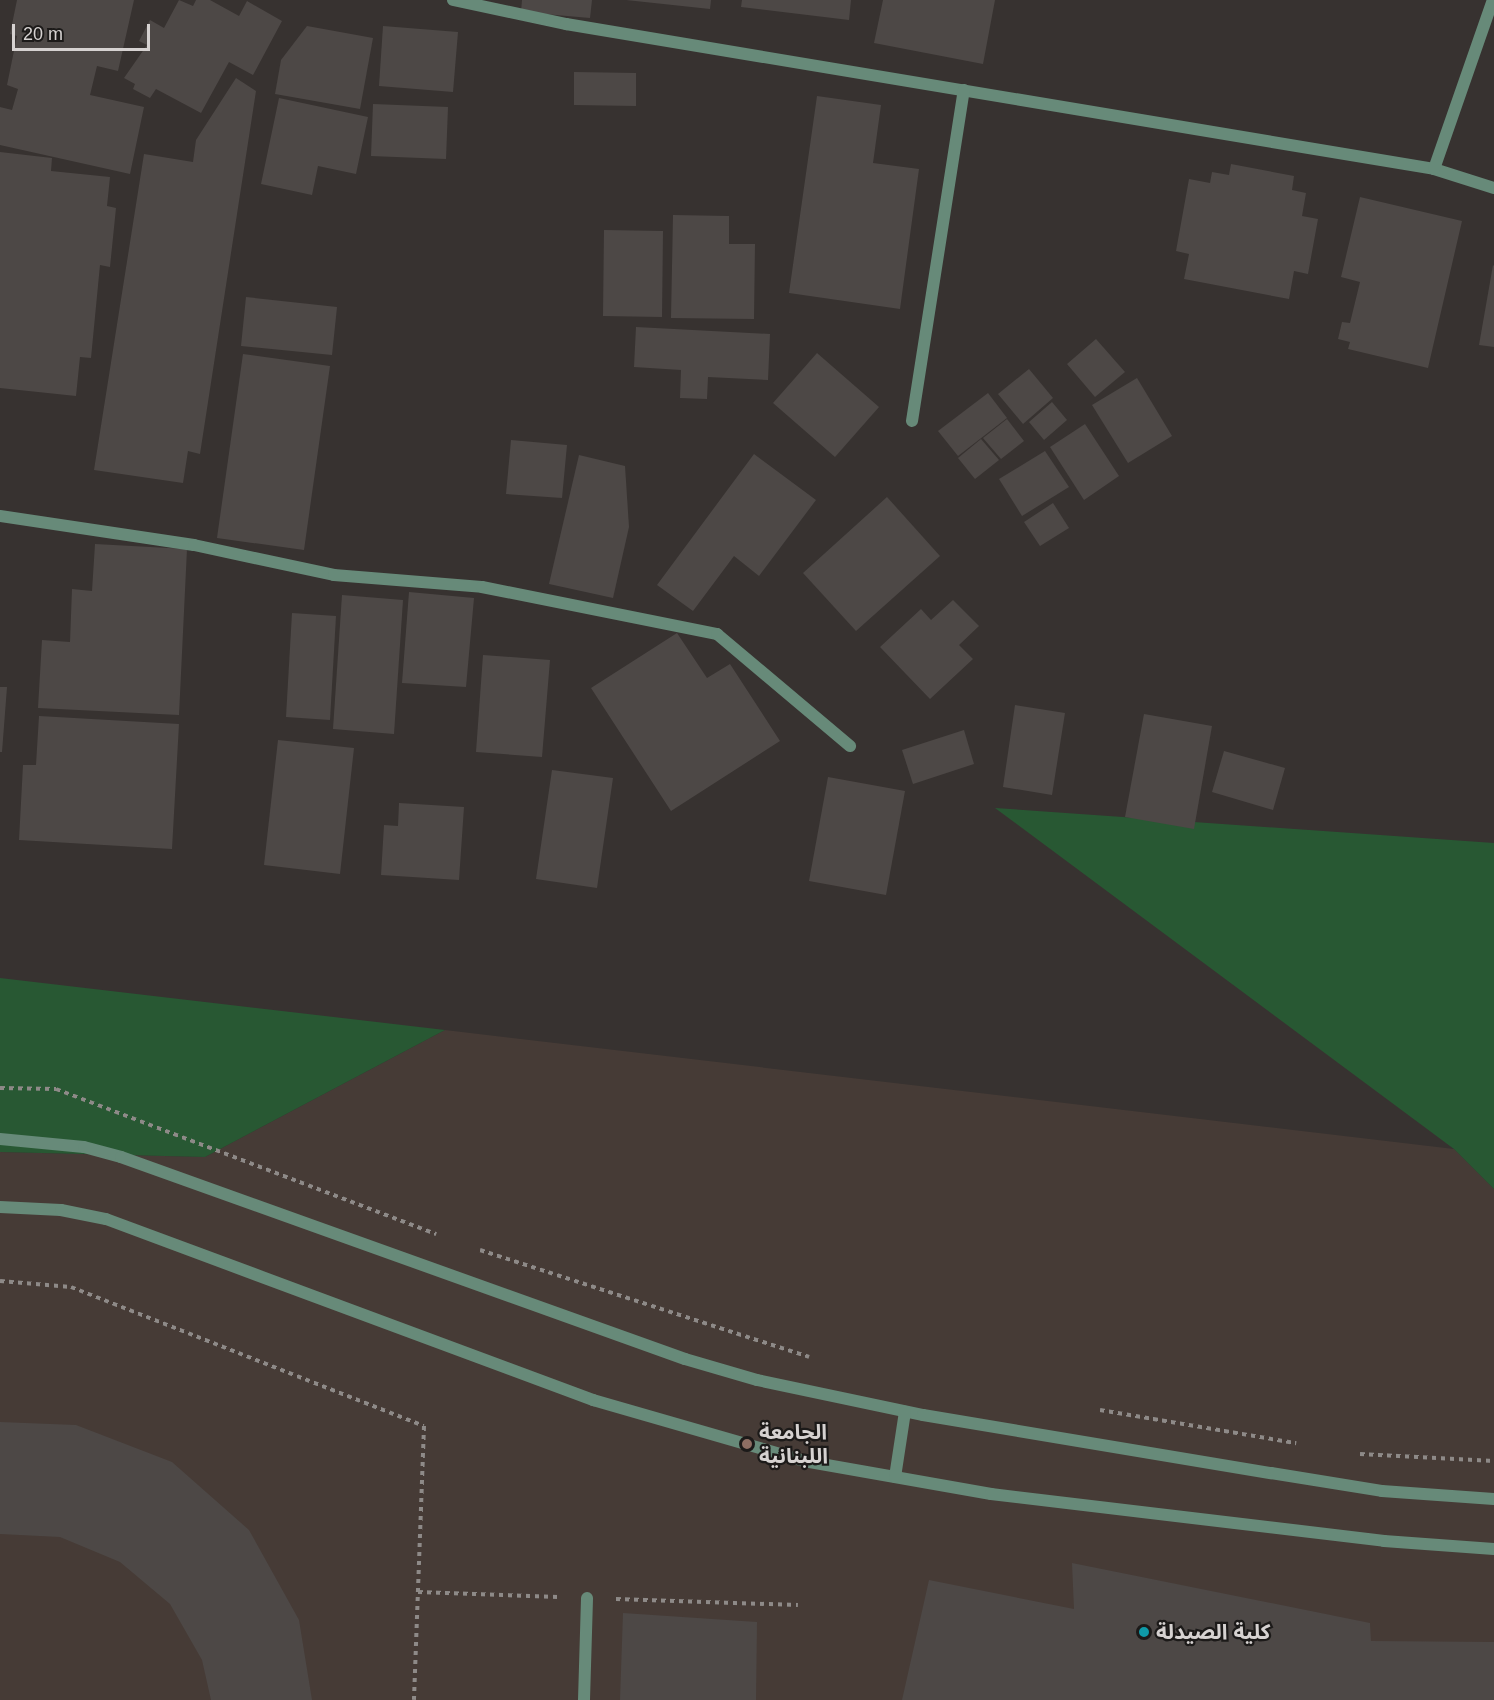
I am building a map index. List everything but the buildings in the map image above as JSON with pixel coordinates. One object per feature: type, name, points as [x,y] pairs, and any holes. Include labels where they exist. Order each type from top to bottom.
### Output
[{"type":"street","points":[[453,0],[566,24],[1434,169],[1494,188]]},
{"type":"street","points":[[1434,169],[1493,0]]},
{"type":"street","points":[[912,421],[964,90]]},
{"type":"street","points":[[0,516],[194,545],[333,575],[482,586],[717,634],[850,746]]},
{"type":"street","points":[[0,1139],[84,1147],[121,1157],[685,1359],[757,1380],[905,1412],[1382,1491],[1494,1499]]},
{"type":"street","points":[[0,1207],[61,1210],[106,1219],[593,1400],[740,1445],[991,1494],[1384,1541],[1494,1549]]},
{"type":"street","points":[[895,1477],[905,1412]]},
{"type":"street","points":[[584,1700],[587,1598]]},
{"type":"path","points":[[0,1088],[56,1089],[447,1239]]},
{"type":"path","points":[[470,1246],[819,1360]]},
{"type":"path","points":[[0,1281],[71,1287],[424,1426],[414,1700]]},
{"type":"path","points":[[1089,1408],[1302,1444]]},
{"type":"path","points":[[1349,1452],[1494,1461]]},
{"type":"shaded area","name":"الجامعة اللبنانية","points":[[445,1030],[1454,1149],[1494,1189],[1494,1700],[0,1700],[0,1152],[205,1157]]},
{"type":"green space","points":[[995,808],[1494,843],[1494,1189],[1454,1149]]},
{"type":"green space","points":[[0,978],[445,1030],[205,1157],[0,1152]]},
{"type":"place","name":"الجامعة اللبنانية","points":[[747,1444]]},
{"type":"place","name":"كلية الصيدلة","points":[[1144,1632]]}]
